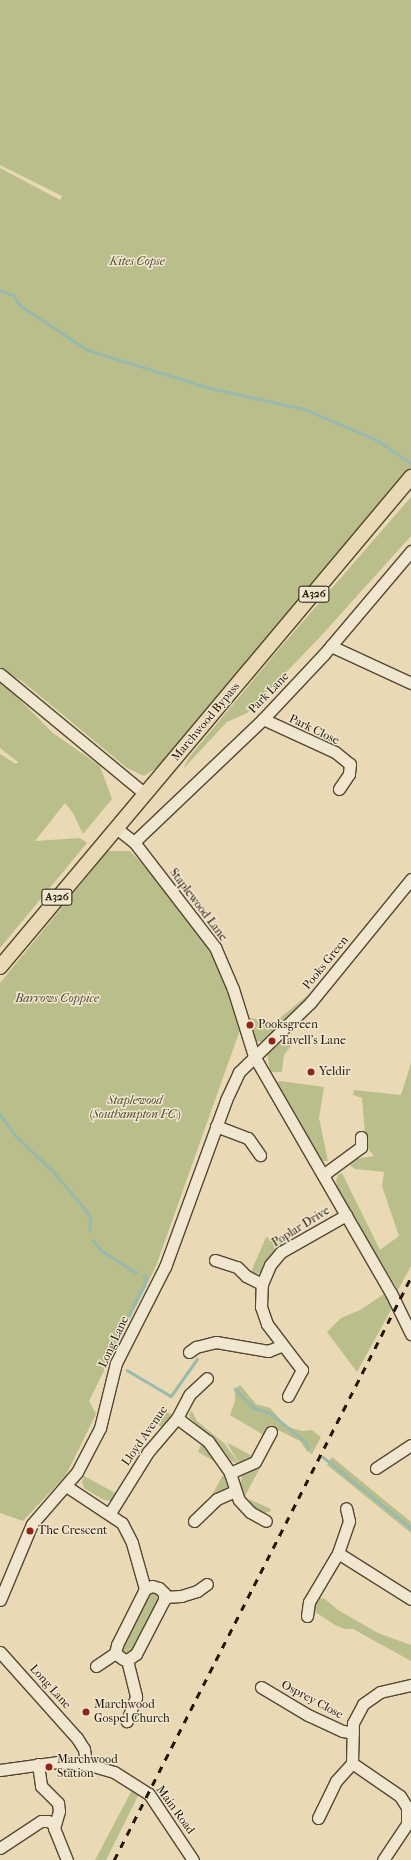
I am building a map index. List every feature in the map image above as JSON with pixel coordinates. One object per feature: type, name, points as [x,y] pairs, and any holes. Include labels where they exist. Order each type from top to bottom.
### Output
[{"type":"main road","name":"Marchwood Bypass","points":[[0,967],[411,476]]},
{"type":"street","name":"Park Lane","points":[[134,842],[263,719],[331,646],[411,551]]},
{"type":"street","points":[[331,646],[411,683]]},
{"type":"street","points":[[0,674],[145,794]]},
{"type":"street","name":"Park Close","points":[[263,719],[335,752],[350,764],[349,774],[339,789]]},
{"type":"street","name":"Staplewood Lane","points":[[116,828],[134,842],[215,947],[233,988],[254,1056]]},
{"type":"street","name":"Pooks Green","points":[[254,1056],[310,1003],[411,879]]},
{"type":"street","points":[[254,1056],[346,1215],[411,1334]]},
{"type":"street","name":"Long Lane","points":[[0,1600],[32,1524],[66,1486],[85,1459],[100,1428],[116,1364],[164,1266],[232,1085],[239,1072],[254,1056]]},
{"type":"street","points":[[216,1126],[248,1138],[260,1155]]},
{"type":"street","points":[[323,1175],[361,1147],[361,1137]]},
{"type":"street","name":"Poplar Drive","points":[[288,1396],[302,1370],[281,1346],[264,1316],[260,1298],[262,1284],[270,1265],[281,1252],[346,1215]]},
{"type":"street","points":[[215,1260],[237,1266],[246,1276],[262,1284]]},
{"type":"street","points":[[189,1352],[196,1347],[216,1342],[268,1351],[281,1346]]},
{"type":"street","name":"Lloyd Avenue","points":[[110,1513],[148,1452],[177,1418],[190,1394],[207,1378]]},
{"type":"street","points":[[177,1418],[208,1441],[230,1473],[235,1491],[250,1512],[266,1521]]},
{"type":"street","points":[[230,1473],[255,1462],[271,1432]]},
{"type":"street","points":[[376,1468],[411,1445]]},
{"type":"street","points":[[66,1486],[110,1513],[122,1523],[128,1533],[145,1589]]},
{"type":"street","points":[[194,1521],[217,1499],[235,1491]]},
{"type":"street","points":[[307,1616],[309,1602],[338,1553],[349,1521],[346,1508]]},
{"type":"street","points":[[338,1553],[411,1599]]},
{"type":"street","points":[[164,1597],[191,1593],[207,1584]]},
{"type":"street","points":[[152,1586],[159,1588],[164,1597],[136,1654],[127,1660],[119,1658],[115,1653],[116,1645],[145,1589],[152,1586]]},
{"type":"street","name":"Long Lane","points":[[0,1652],[77,1738],[84,1750],[86,1764]]},
{"type":"street","points":[[96,1666],[115,1653]]},
{"type":"street","points":[[127,1660],[136,1698],[127,1721]]},
{"type":"street","points":[[318,1818],[336,1781],[352,1763],[355,1717],[367,1699],[380,1692],[411,1685]]},
{"type":"street","name":"Osprey Close","points":[[261,1687],[308,1714],[343,1731],[353,1733]]},
{"type":"street","points":[[352,1763],[400,1796],[407,1807],[407,1824],[383,1860]]},
{"type":"street","points":[[38,1764],[41,1786],[58,1803],[58,1815],[53,1824]]},
{"type":"street","name":"Main Road","points":[[0,1770],[38,1764],[86,1764],[114,1772],[144,1790],[168,1819],[193,1860]]},
{"type":"street","points":[[0,1848],[40,1821],[48,1820],[53,1824],[67,1860]]},
{"type":"green space","name":"Kites Copse","points":[[0,0],[411,0],[411,468],[164,763],[144,776],[127,768],[22,681],[0,669],[0,168],[60,200],[62,196],[0,165]]},
{"type":"green space","points":[[411,497],[411,536],[320,637],[247,713],[227,722],[183,769],[190,756],[279,649]]},
{"type":"green space","points":[[0,680],[53,733],[100,766],[112,799],[83,834],[73,813],[65,803],[35,841],[80,838],[87,843],[0,948],[0,754],[16,764],[18,762],[0,748]]},
{"type":"green space","name":"Staplewood (Southampton FC)","points":[[108,851],[130,851],[179,903],[217,964],[241,1027],[156,1266],[89,1401],[96,1414],[66,1475],[23,1521],[0,1513],[0,983]]},
{"type":"green space","points":[[308,995],[311,997],[263,1042],[254,1041],[249,1018],[275,1022]]},
{"type":"green space","points":[[281,1041],[293,1043],[284,1055],[282,1072],[270,1072],[267,1052]]},
{"type":"green space","points":[[411,1063],[411,1266],[398,1290],[376,1254],[373,1256],[338,1191],[336,1181],[338,1175],[342,1173],[380,1250],[399,1236],[382,1186],[384,1172],[355,1169],[350,1165],[355,1159],[374,1156],[366,1146],[362,1098],[353,1095],[354,1090],[401,1095]]},
{"type":"green space","points":[[280,1081],[324,1087],[319,1118],[328,1161],[323,1161],[319,1157],[275,1083]]},
{"type":"green space","points":[[266,1237],[283,1243],[261,1273],[252,1274],[251,1272]]},
{"type":"green space","points":[[384,1294],[392,1308],[357,1372],[327,1332],[341,1318],[360,1310]]},
{"type":"green space","points":[[240,1385],[256,1404],[270,1408],[287,1427],[302,1431],[312,1430],[321,1437],[312,1454],[307,1451],[300,1441],[270,1426],[265,1436],[230,1415],[235,1401],[235,1389]]},
{"type":"green space","points":[[161,1408],[172,1415],[163,1428],[153,1422]]},
{"type":"green space","points":[[192,1411],[197,1421],[225,1444],[239,1464],[231,1461],[215,1440],[190,1418],[189,1414]]},
{"type":"green space","points":[[227,1443],[230,1444],[254,1457],[240,1465]]},
{"type":"green space","points":[[201,1445],[210,1449],[219,1464],[198,1452]]},
{"type":"green space","points":[[332,1457],[411,1522],[411,1533],[327,1465]]},
{"type":"green space","points":[[260,1463],[262,1464],[245,1496],[240,1486],[242,1476]]},
{"type":"green space","points":[[223,1475],[229,1484],[227,1488],[205,1508]]},
{"type":"green space","points":[[84,1476],[117,1494],[116,1497],[111,1501],[104,1500],[84,1488],[82,1482]]},
{"type":"green space","points":[[249,1499],[271,1509],[270,1512],[263,1513],[251,1504]]},
{"type":"green space","points":[[152,1592],[160,1597],[131,1651],[123,1654],[120,1646],[149,1593]]},
{"type":"green space","points":[[316,1597],[325,1599],[338,1610],[378,1633],[411,1645],[411,1661],[353,1629],[345,1629],[335,1625],[314,1611]]},
{"type":"green space","points":[[132,1790],[139,1794],[106,1860],[95,1860]]},
{"type":"waterway","points":[[0,290],[13,295],[21,306],[88,350],[210,388],[304,409],[377,440],[411,463]]},
{"type":"waterway","points":[[0,1114],[16,1136],[54,1172],[84,1208],[91,1218],[90,1229]]},
{"type":"waterway","points":[[93,1240],[102,1251],[136,1272]]},
{"type":"waterway","points":[[107,1354],[144,1286],[146,1278],[144,1276]]},
{"type":"waterway","points":[[127,1370],[171,1396],[197,1359]]},
{"type":"waterway","points":[[235,1389],[254,1408],[270,1413],[306,1442],[308,1448]]},
{"type":"waterway","points":[[323,1457],[411,1528]]},
{"type":"railway","points":[[114,1860],[411,1277]]},
{"type":"place","name":"Pooksgreen","points":[[250,1025]]},
{"type":"place","name":"Tavell's Lane","points":[[272,1041]]},
{"type":"place","name":"Yeldir","points":[[311,1072]]},
{"type":"place","name":"The Crescent","points":[[30,1531]]},
{"type":"place","name":"Marchwood Gospel Church","points":[[86,1712]]},
{"type":"place","name":"Marchwood Station","points":[[49,1767]]},
{"type":"park label","name":"Barrows Coppice","points":[[57,999]]}]
